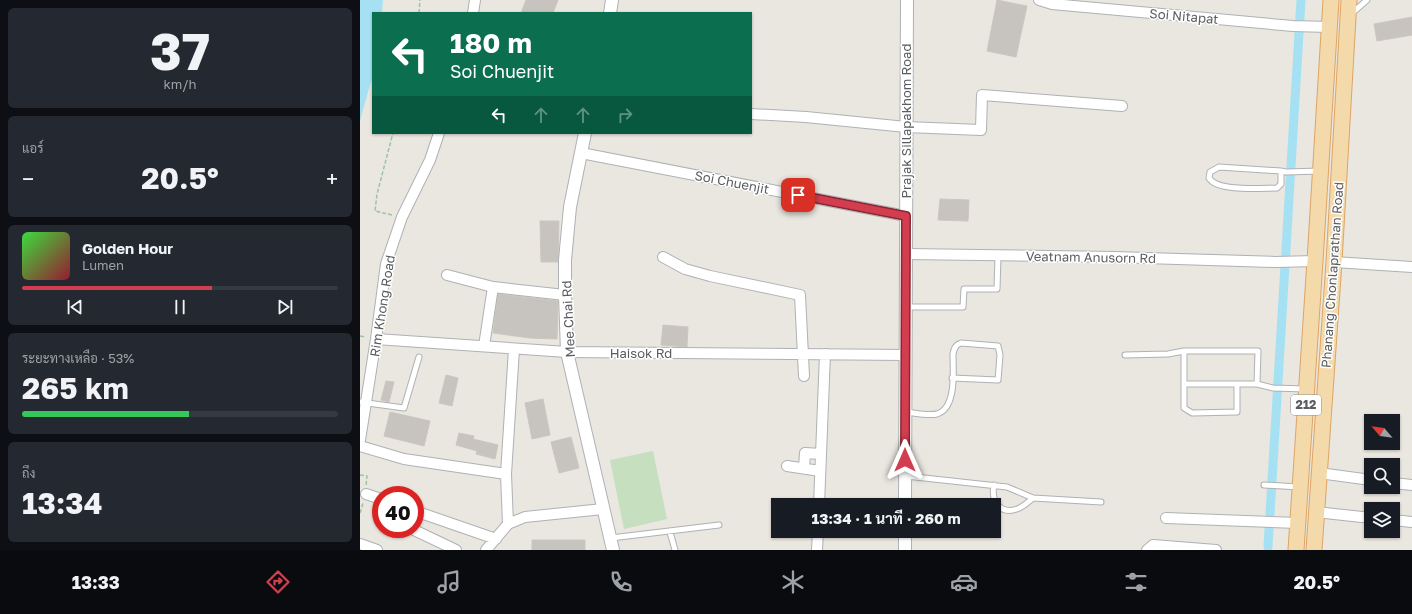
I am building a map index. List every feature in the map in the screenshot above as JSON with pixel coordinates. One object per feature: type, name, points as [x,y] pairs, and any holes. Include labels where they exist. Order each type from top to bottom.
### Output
[{"type":"main road","name":"Phanang Chonlaprathan Road","points":[[1296,550],[1331,0]]},
{"type":"main road","name":"Phanang Chonlaprathan Road","points":[[1314,550],[1334,262],[1349,0]]},
{"type":"main road","points":[[1315,261],[1334,262]]},
{"type":"street","points":[[473,12],[475,0]]},
{"type":"street","points":[[610,12],[612,0]]},
{"type":"street","name":"Prajak Sillapakhom Road","points":[[904,498],[907,0]]},
{"type":"street","name":"Soi Nitapat","points":[[1040,0],[1052,4],[1293,26],[1329,27]]},
{"type":"street","points":[[752,114],[806,117],[906,127],[982,130],[982,95],[1122,106]]},
{"type":"street","name":"Rim Khong Road","points":[[360,440],[363,402],[376,339],[386,264],[402,217],[430,160],[439,134]]},
{"type":"street","name":"Mee Chai Rd","points":[[585,134],[570,207],[565,260],[567,352],[611,544]]},
{"type":"street","name":"Soi Chuenjit","points":[[581,152],[906,216]]},
{"type":"street","name":"Veatnam Anusorn Rd","points":[[906,254],[1276,262],[1315,261]]},
{"type":"street","points":[[662,257],[685,269],[710,276],[800,295],[804,376]]},
{"type":"street","points":[[1334,262],[1412,266]]},
{"type":"street","points":[[447,275],[493,287],[565,295]]},
{"type":"street","points":[[484,346],[493,287]]},
{"type":"street","name":"Haisok Rd","points":[[376,339],[567,352],[906,355]]},
{"type":"street","points":[[508,524],[506,474],[514,349]]},
{"type":"street","points":[[819,498],[825,354]]},
{"type":"street","points":[[360,446],[404,459],[506,474]]},
{"type":"street","points":[[804,468],[801,453],[821,454]]},
{"type":"street","points":[[787,466],[820,471]]},
{"type":"street","points":[[1319,473],[1364,479]]},
{"type":"street","points":[[1400,484],[1412,485]]},
{"type":"street","points":[[366,494],[372,496]]},
{"type":"street","points":[[486,550],[508,524],[525,517],[603,509]]},
{"type":"street","points":[[1316,512],[1364,517]]},
{"type":"street","points":[[424,514],[496,539]]},
{"type":"street","points":[[1166,518],[1298,522]]},
{"type":"street","points":[[1400,521],[1412,522]]},
{"type":"street","points":[[424,535],[456,550]]},
{"type":"street","points":[[817,550],[818,538]]},
{"type":"street","points":[[904,538],[904,550]]},
{"type":"street","points":[[360,544],[377,550]]},
{"type":"street","points":[[1147,550],[1153,545],[1216,550]]},
{"type":"lane","points":[[1348,16],[1367,0]]},
{"type":"lane","points":[[1284,172],[1281,184],[1277,188],[1228,187],[1212,183],[1209,178],[1210,172],[1219,167],[1284,172],[1321,171]]},
{"type":"lane","points":[[906,307],[963,307],[964,289],[997,289],[998,256]]},
{"type":"lane","points":[[905,412],[933,414],[941,412],[949,404],[953,354],[954,348],[957,344],[998,346],[1000,355],[998,380],[952,378]]},
{"type":"lane","points":[[1125,355],[1168,354],[1184,351],[1258,350],[1257,384]]},
{"type":"lane","points":[[1184,351],[1184,408],[1187,411],[1236,412],[1237,384]]},
{"type":"lane","points":[[363,402],[404,408],[419,357]]},
{"type":"lane","points":[[1184,384],[1257,384],[1273,388],[1307,389]]},
{"type":"lane","points":[[904,475],[1007,487],[1033,498],[1101,502]]},
{"type":"lane","points":[[994,485],[993,497],[1002,509],[1018,509],[1033,498]]},
{"type":"lane","points":[[1266,485],[1300,487]]},
{"type":"lane","points":[[611,544],[670,532],[719,525]]},
{"type":"lane","points":[[670,532],[675,550]]},
{"type":"path","points":[[420,0],[420,12]]},
{"type":"path","points":[[393,134],[377,194],[375,211],[402,217]]},
{"type":"green space","points":[[653,451],[667,519],[624,529],[610,460]]},
{"type":"water","points":[[360,0],[383,0],[382,12],[372,12],[372,78],[360,121]]},
{"type":"building","points":[[526,0],[558,0],[553,12],[521,12]]},
{"type":"building","points":[[997,0],[1027,6],[1016,57],[987,51]]},
{"type":"building","points":[[1412,17],[1412,35],[1377,41],[1374,24]]},
{"type":"building","points":[[940,199],[969,200],[968,221],[938,220]]},
{"type":"building","points":[[540,221],[559,221],[558,262],[541,262]]},
{"type":"building","points":[[498,294],[558,301],[557,339],[530,338],[493,333]]},
{"type":"building","points":[[663,325],[688,327],[687,347],[661,345]]},
{"type":"building","points":[[446,375],[458,378],[452,406],[439,403]]},
{"type":"building","points":[[386,381],[394,382],[389,402],[381,400]]},
{"type":"building","points":[[543,399],[550,435],[532,439],[525,403]]},
{"type":"building","points":[[390,412],[430,421],[424,446],[384,436]]},
{"type":"building","points":[[459,433],[474,436],[473,439],[498,445],[495,459],[476,454],[477,451],[456,445]]},
{"type":"building","points":[[571,437],[579,468],[559,473],[551,442]]},
{"type":"building","points":[[532,540],[585,540],[585,550],[532,550]]},
{"type":"waterway","points":[[1270,514],[1301,0]]},
{"type":"waterway","points":[[1268,547],[1269,529]]},
{"type":"route","points":[[798,195],[906,216],[905,460]]}]
